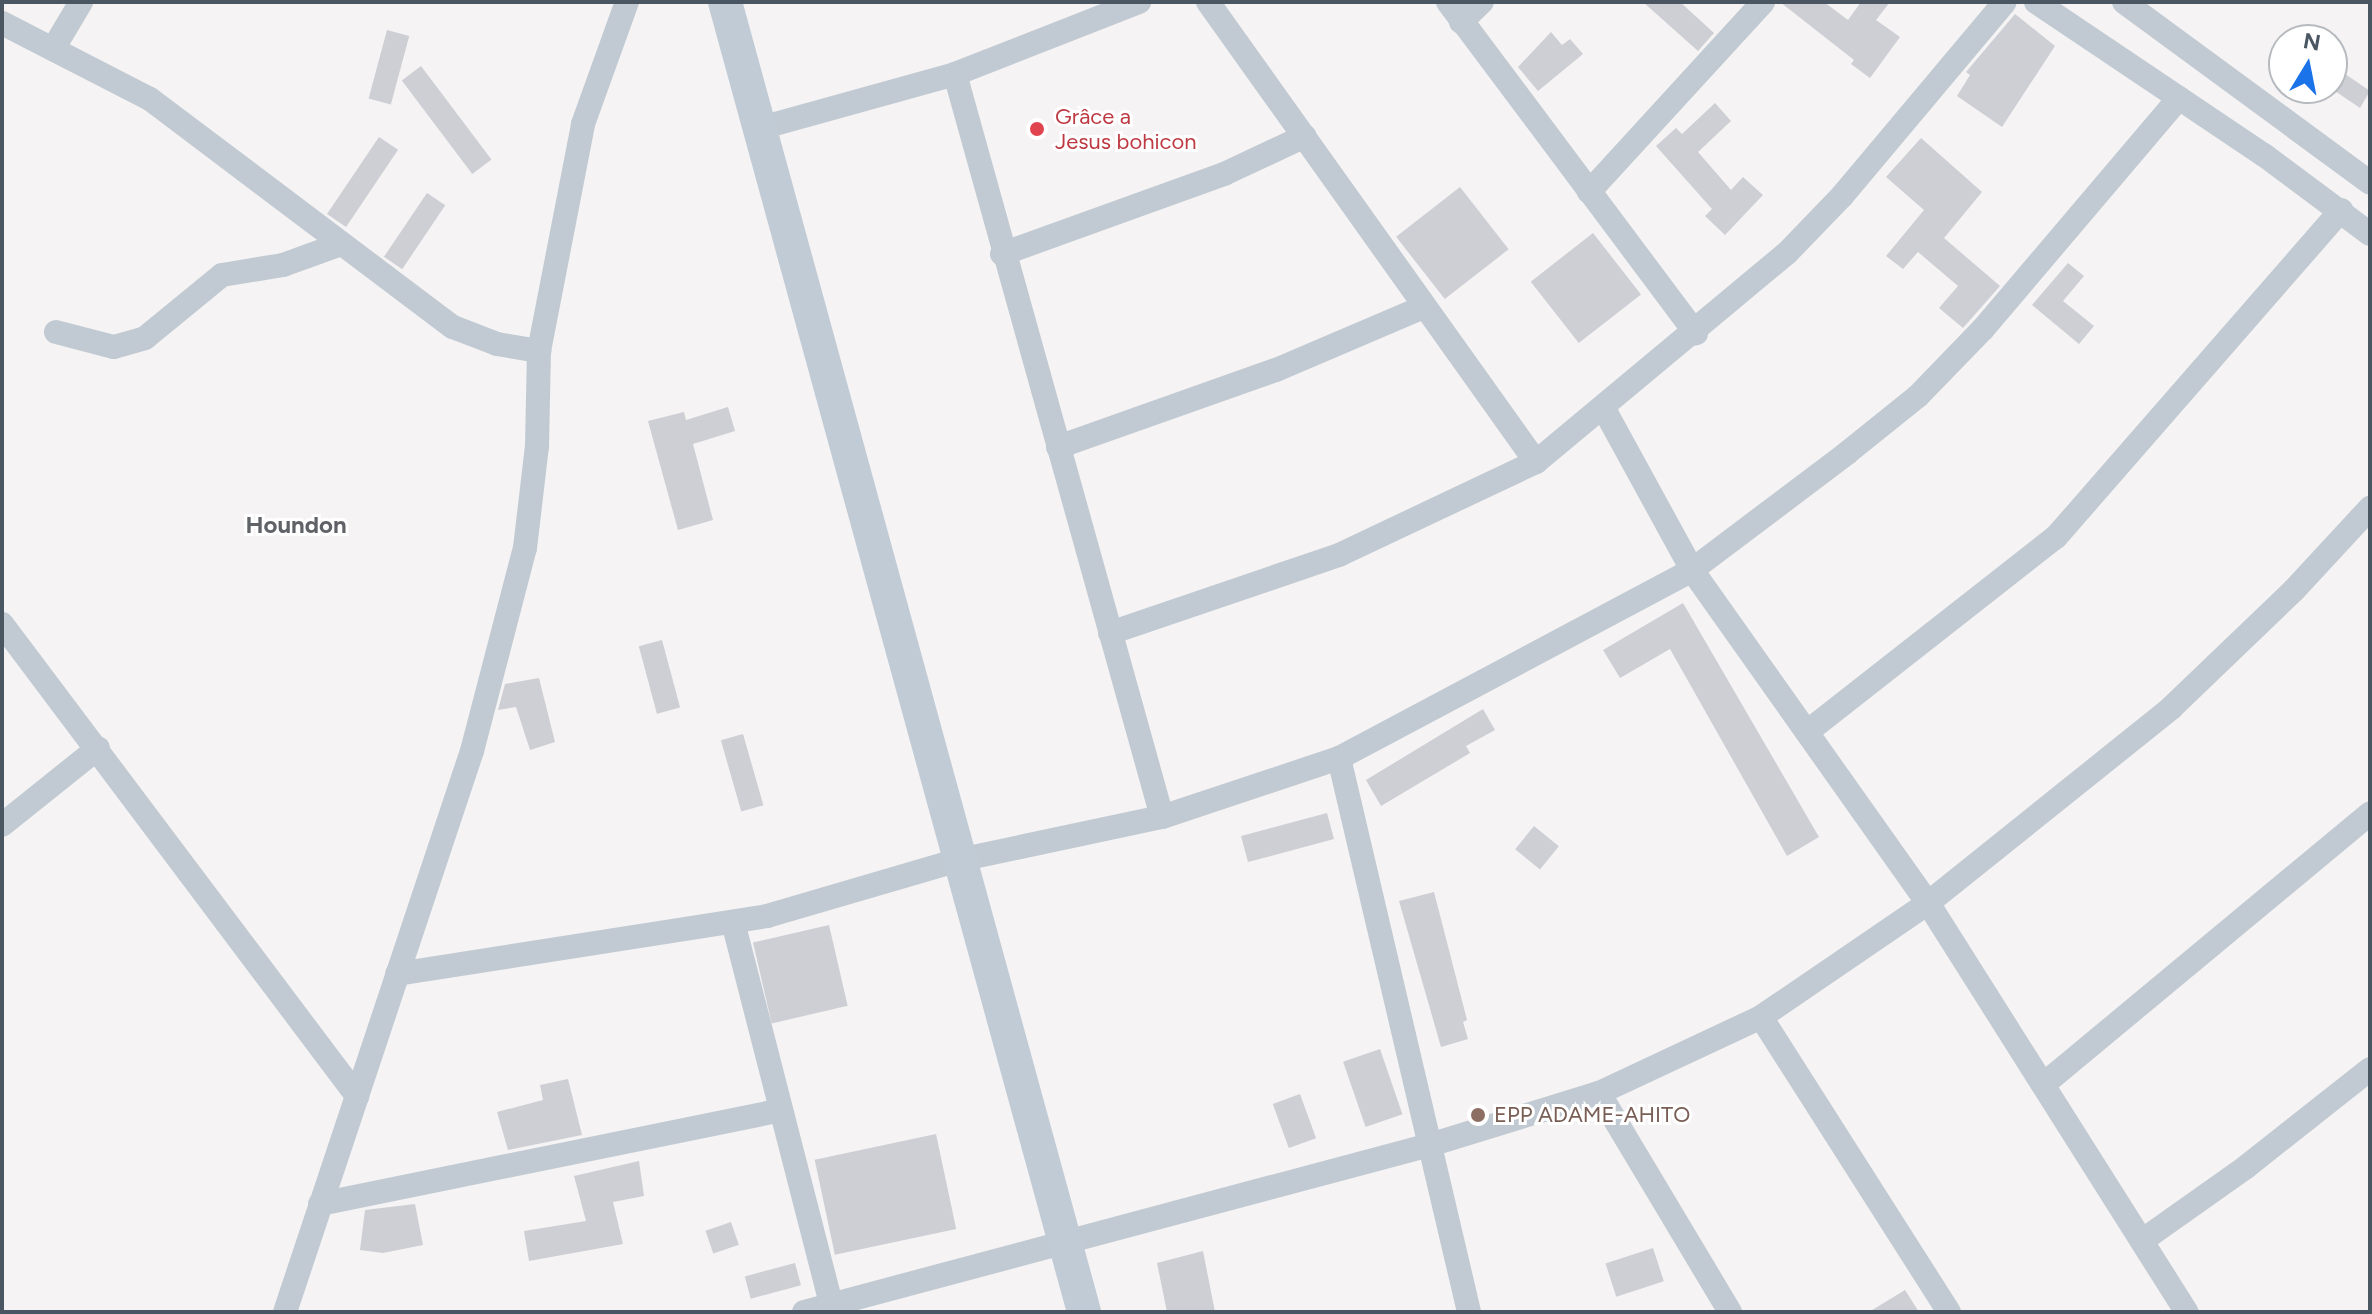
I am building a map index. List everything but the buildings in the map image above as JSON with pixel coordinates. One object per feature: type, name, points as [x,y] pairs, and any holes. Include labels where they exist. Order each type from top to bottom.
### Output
[{"type":"main road","points":[[705,2],[757,129]]},
{"type":"main road","points":[[725,2],[757,129],[1084,1312]]},
{"type":"street","points":[[53,49],[81,2]]},
{"type":"street","points":[[285,1312],[472,751],[525,548],[537,446],[539,351],[583,124],[627,2]]},
{"type":"street","points":[[757,129],[955,74],[1139,2]]},
{"type":"street","points":[[1208,2],[1536,462]]},
{"type":"street","points":[[1482,2],[1455,12],[1696,333]]},
{"type":"street","points":[[1589,192],[1763,2]]},
{"type":"street","points":[[1110,633],[1339,555],[1536,462],[1696,333],[1842,196],[2005,2]]},
{"type":"street","points":[[2036,2],[2341,210],[2370,234]]},
{"type":"street","points":[[2124,2],[2370,183]]},
{"type":"street","points":[[2,23],[150,99],[453,327],[497,344],[539,351]]},
{"type":"street","points":[[955,74],[1002,254],[1162,817]]},
{"type":"street","points":[[397,974],[733,922],[959,860],[1162,817],[1339,758],[1692,570],[1918,396],[1983,329],[2179,98]]},
{"type":"street","points":[[1002,254],[1224,174],[1305,136]]},
{"type":"street","points":[[1807,732],[2056,537],[2341,210]]},
{"type":"street","points":[[56,332],[114,347],[145,338],[222,275],[283,265],[341,244]]},
{"type":"street","points":[[1058,447],[1276,370],[1424,307]]},
{"type":"street","points":[[1604,409],[1692,570],[1928,903],[2187,1312]]},
{"type":"street","points":[[804,1312],[832,1308],[1433,1144],[1599,1093],[1761,1017],[1928,903],[2171,708],[2294,590],[2370,508]]},
{"type":"street","points":[[2,624],[357,1096]]},
{"type":"street","points":[[2,825],[98,748]]},
{"type":"street","points":[[1339,758],[1433,1144],[1469,1312]]},
{"type":"street","points":[[2044,1084],[2370,813]]},
{"type":"street","points":[[733,922],[832,1308]]},
{"type":"street","points":[[1761,1017],[1949,1312]]},
{"type":"street","points":[[2143,1240],[2246,1167],[2370,1069]]},
{"type":"street","points":[[1599,1093],[1730,1312]]},
{"type":"street","points":[[320,1204],[781,1110]]},
{"type":"place","name":"Grâce a Jesus bohicon","points":[[1037,129]]},
{"type":"place","name":"EPP ADAME-AHITO","points":[[1478,1115]]},
{"type":"district","name":"Houndon","points":[[296,525]]}]
